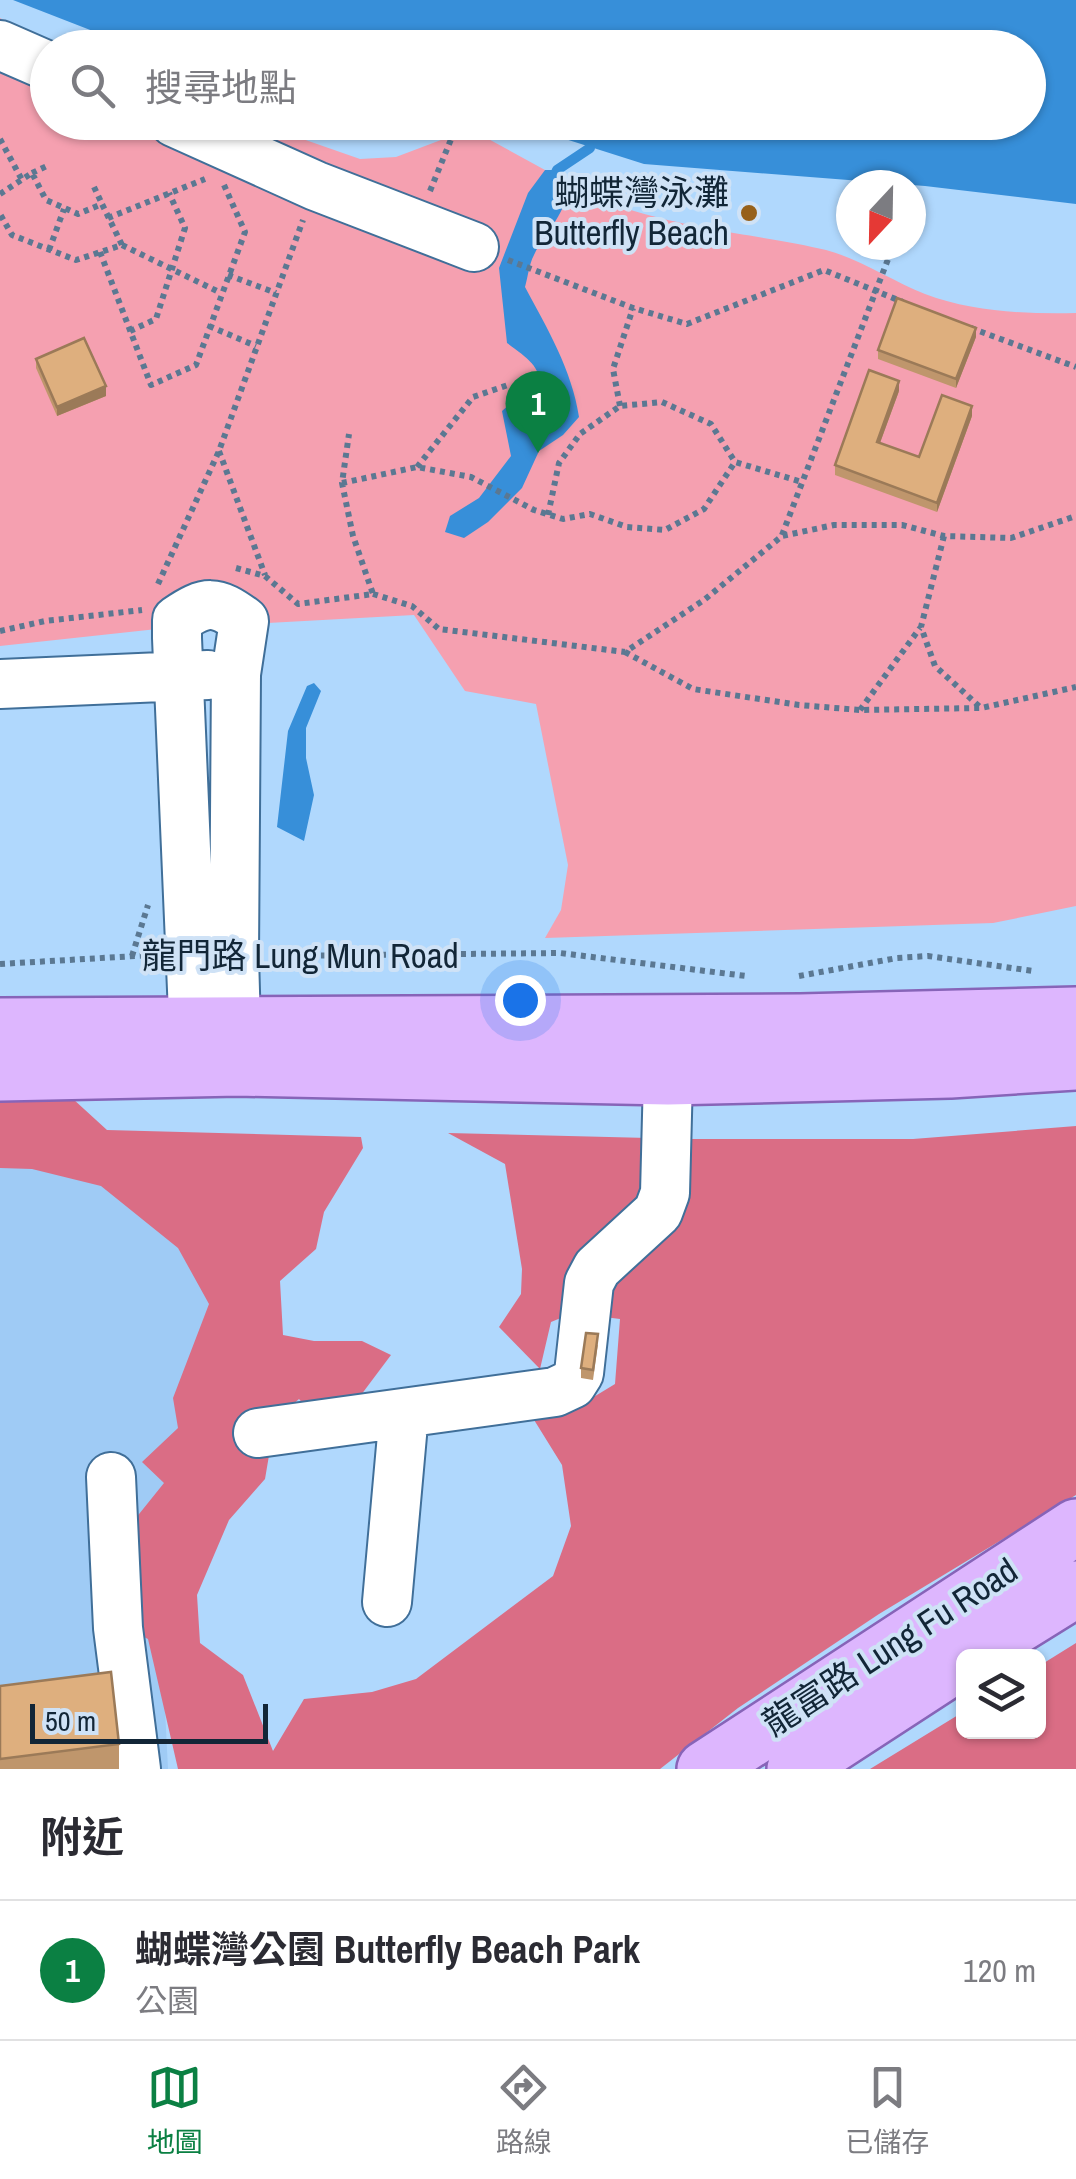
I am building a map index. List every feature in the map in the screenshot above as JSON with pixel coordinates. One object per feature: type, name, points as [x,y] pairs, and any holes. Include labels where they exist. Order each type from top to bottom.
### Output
[{"type":"main road","name":"龍門路 Lung Mun Road","points":[[0,1073],[215,1046],[800,1022],[1063,994]]},
{"type":"main road","name":"龍門路 Lung Mun Road","points":[[0,1026],[215,1046],[668,1077],[950,1070],[1076,1062]]},
{"type":"main road","name":"龍富路 Lung Fu Road","points":[[704,1769],[1076,1527]]},
{"type":"main road","name":"龍富路 Lung Fu Road","points":[[980,1649],[1076,1589]]},
{"type":"main road","name":"龍富路 Lung Fu Road","points":[[795,1769],[956,1664]]},
{"type":"street","points":[[0,45],[30,58]]},
{"type":"street","points":[[214,140],[316,186],[474,247]]},
{"type":"street","points":[[213,954],[236,674],[244,621],[224,606],[199,605],[177,620],[178,676],[213,954],[215,1046]]},
{"type":"street","points":[[0,684],[236,674]]},
{"type":"street","points":[[258,1434],[555,1392],[572,1384],[579,1373],[589,1283],[596,1268],[658,1212],[664,1194],[668,1077]]},
{"type":"street","points":[[387,1602],[404,1413]]},
{"type":"street","points":[[111,1476],[118,1628],[136,1769]]},
{"type":"path","points":[[0,139],[22,180]]},
{"type":"path","points":[[416,224],[451,140]]},
{"type":"path","points":[[0,194],[48,164]]},
{"type":"path","points":[[32,173],[46,200],[78,214],[102,204]]},
{"type":"path","points":[[100,252],[151,384],[196,365],[245,232],[219,174],[108,218]]},
{"type":"path","points":[[172,582],[157,594],[219,451],[316,186]]},
{"type":"path","points":[[94,187],[122,245],[221,293]]},
{"type":"path","points":[[130,331],[156,319],[186,228],[169,194]]},
{"type":"path","points":[[50,250],[65,208]]},
{"type":"path","points":[[0,214],[12,235],[76,260],[122,245]]},
{"type":"path","points":[[782,536],[888,260]]},
{"type":"path","points":[[550,276],[687,324],[824,270],[910,305]]},
{"type":"path","points":[[228,275],[276,293]]},
{"type":"path","points":[[620,406],[613,370],[633,308]]},
{"type":"path","points":[[963,325],[1076,367]]},
{"type":"path","points":[[209,326],[256,346]]},
{"type":"path","points":[[417,467],[473,397],[508,385]]},
{"type":"path","points":[[548,515],[560,464],[580,434],[620,406],[662,402],[712,424],[735,462],[802,482]]},
{"type":"path","points":[[348,434],[342,483],[353,536],[373,594]]},
{"type":"path","points":[[219,451],[266,576]]},
{"type":"path","points":[[342,483],[417,467],[471,477],[534,510],[563,520],[590,514],[626,527],[665,530],[704,510],[735,462]]},
{"type":"path","points":[[625,652],[704,600],[782,536],[834,525],[902,525],[944,536],[1011,538],[1076,516]]},
{"type":"path","points":[[860,710],[921,628],[944,536]]},
{"type":"path","points":[[227,565],[266,576],[298,604],[373,594],[412,606],[440,629],[625,652],[693,688],[799,706],[860,710],[981,708],[1076,687]]},
{"type":"path","points":[[0,631],[45,621],[147,609]]},
{"type":"path","points":[[921,628],[935,666],[981,708]]},
{"type":"path","name":"龍門路 Lung Mun Road","points":[[0,964],[213,954],[560,952],[756,977]]},
{"type":"path","points":[[792,976],[928,956],[1063,994]]},
{"type":"shaded area","points":[[0,18],[30,34],[30,140],[306,140],[360,159],[396,157],[441,140],[490,140],[545,170],[557,170],[580,188],[611,203],[646,214],[826,250],[836,254],[836,260],[853,260],[925,294],[962,305],[1018,312],[1076,313],[1076,906],[993,923],[545,938],[561,910],[568,865],[536,704],[465,691],[414,615],[157,629],[0,646]]},
{"type":"shaded area","points":[[61,1088],[107,1130],[361,1137],[363,1148],[324,1212],[316,1249],[280,1281],[283,1335],[314,1341],[362,1341],[391,1355],[361,1395],[321,1424],[299,1399],[275,1420],[265,1479],[229,1520],[197,1595],[200,1643],[243,1675],[273,1751],[304,1699],[372,1692],[416,1679],[553,1576],[571,1526],[562,1465],[531,1415],[564,1415],[615,1384],[620,1319],[573,1313],[551,1322],[540,1369],[499,1327],[521,1294],[522,1269],[505,1164],[448,1133],[913,1139],[1076,1126],[1076,1495],[879,1614],[738,1708],[660,1769],[178,1769],[148,1639],[102,1616],[139,1567],[123,1534],[164,1483],[142,1462],[178,1428],[173,1398],[209,1304],[178,1248],[101,1186],[32,1169],[0,1168],[0,1092]]},
{"type":"shaded area","points":[[160,1150],[221,1256],[158,1568],[168,1769],[0,1769],[0,1155]]},
{"type":"shaded area","points":[[1076,1643],[1076,1769],[870,1769],[956,1716],[956,1739],[1046,1739],[1046,1662]]},
{"type":"water","points":[[13,0],[1076,0],[1076,204],[926,186],[926,170],[836,170],[836,179],[644,164],[568,140],[1046,140],[1046,30],[90,30]]},
{"type":"water","points":[[545,170],[557,170],[568,182],[567,193],[561,212],[532,259],[525,287],[565,366],[579,417],[563,435],[539,451],[522,488],[488,522],[464,538],[445,532],[450,516],[479,498],[511,456],[502,411],[517,398],[540,398],[540,379],[534,366],[507,343],[499,268],[528,193]]},
{"type":"water","points":[[314,683],[321,691],[306,728],[306,758],[314,795],[304,841],[277,827],[288,731],[307,686]]},
{"type":"building","points":[[897,298],[976,328],[956,379],[878,350]]},
{"type":"building","points":[[84,338],[106,386],[57,407],[36,359]]},
{"type":"building","points":[[869,370],[899,381],[877,442],[919,457],[942,395],[972,406],[937,503],[835,465]]},
{"type":"building","points":[[586,1333],[598,1334],[593,1370],[581,1368]]},
{"type":"building","points":[[111,1672],[119,1744],[0,1759],[0,1686]]},
{"type":"waterway","points":[[553,179],[557,170],[590,148]]},
{"type":"place","name":"蝴蝶灣泳灘 Butterfly Beach","points":[[749,213]]},
{"type":"place","name":"蝴蝶灣公園 Butterfly Beach Park","points":[[538,453]]}]
